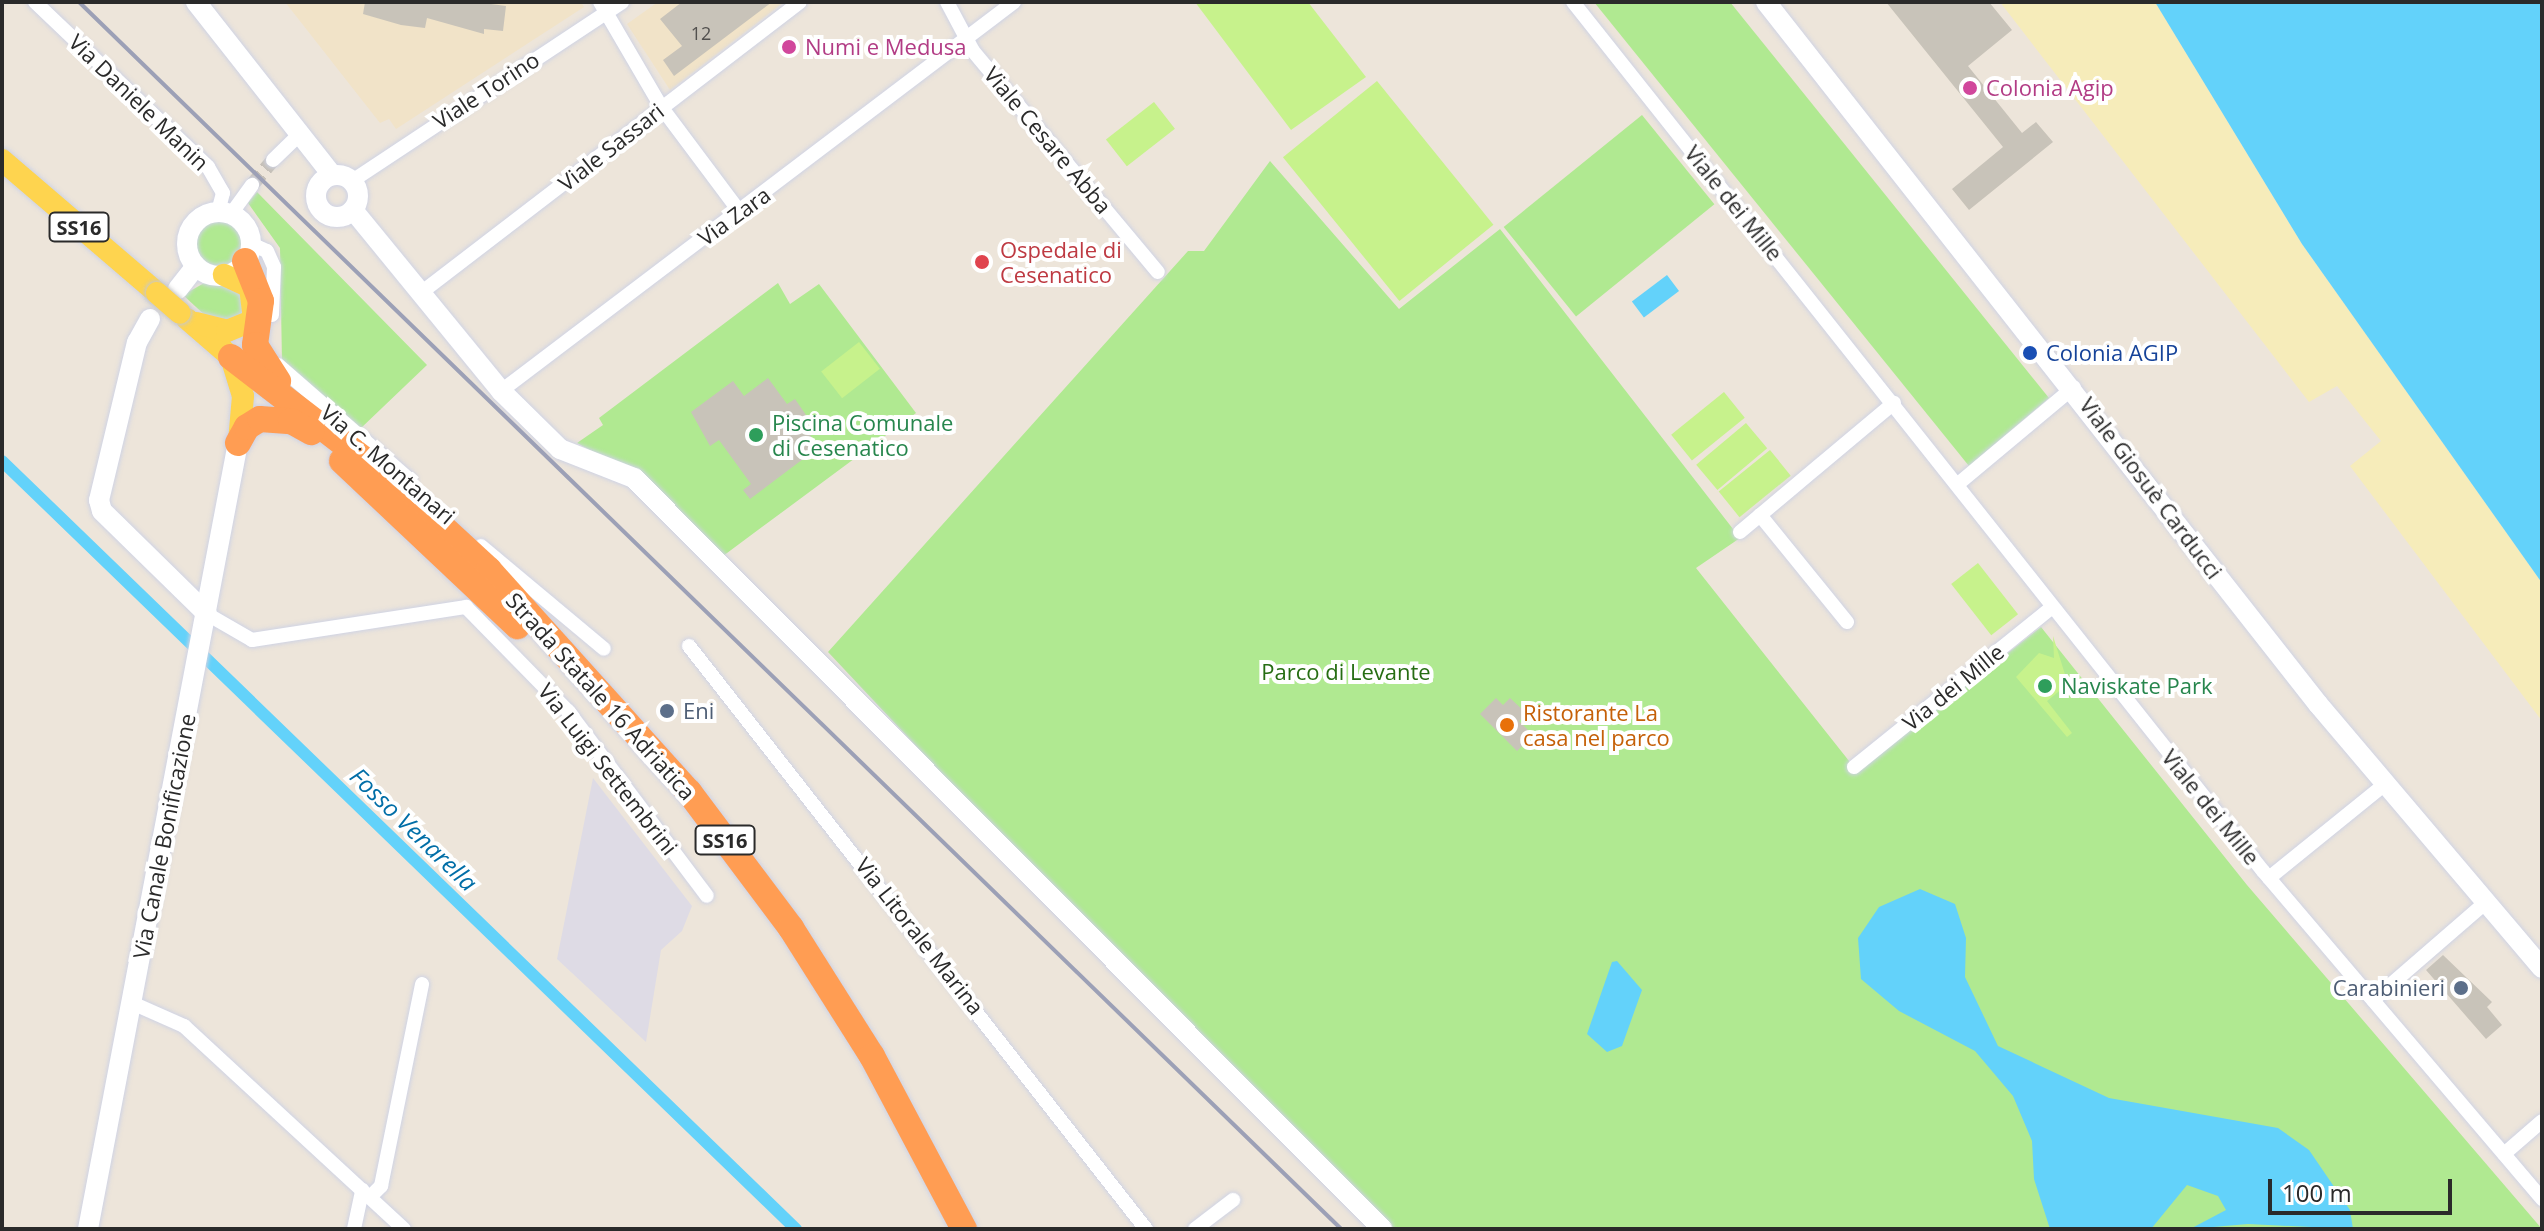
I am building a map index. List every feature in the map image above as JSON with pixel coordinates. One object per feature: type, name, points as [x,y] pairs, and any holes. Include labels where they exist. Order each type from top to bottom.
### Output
[{"type":"highway","points":[[240,260],[261,301],[258,356],[320,432]]},
{"type":"highway","name":"Strada Statale 16 Adriatica","points":[[231,357],[489,570],[689,792],[791,928],[872,1056],[964,1229]]},
{"type":"highway","points":[[238,443],[247,427],[260,419],[291,421],[320,432]]},
{"type":"highway","name":"Strada Statale 16 Adriatica","points":[[320,432],[516,625],[677,803],[773,931],[855,1058],[946,1229]]},
{"type":"main road","name":"Strada Statale 16 Adriatica","points":[[2,160],[167,291],[184,316],[231,357]]},
{"type":"main road","points":[[184,316],[227,331],[254,320],[250,287],[240,260]]},
{"type":"main road","points":[[231,357],[243,396],[238,443]]},
{"type":"street","name":"Via Daniele Manin","points":[[35,2],[208,167],[223,193],[225,213]]},
{"type":"street","points":[[196,2],[260,83],[327,178]]},
{"type":"street","name":"Viale Torino","points":[[352,181],[604,7],[622,2]]},
{"type":"street","name":"Viale Sassari","points":[[422,292],[800,2]]},
{"type":"street","name":"Viale Cesare Abba","points":[[947,2],[965,39],[1158,272]]},
{"type":"street","name":"Via Zara","points":[[501,391],[1014,2]]},
{"type":"street","name":"Viale dei Mille","points":[[1573,2],[2269,878],[2542,1199]]},
{"type":"street","name":"Viale Giosuè Carducci","points":[[1766,2],[2074,387],[2384,785],[2542,968]]},
{"type":"street","points":[[604,7],[662,108],[739,211]]},
{"type":"street","points":[[260,83],[295,139],[327,178],[352,181],[358,192],[353,210],[343,217],[324,214],[315,197],[327,178]]},
{"type":"street","points":[[273,160],[295,139]]},
{"type":"street","points":[[196,266],[187,249],[189,231],[201,217],[225,213],[252,185]]},
{"type":"street","points":[[353,210],[501,391],[560,449],[634,478],[1382,1229]]},
{"type":"street","points":[[167,291],[196,266],[240,260],[246,226],[225,213]]},
{"type":"street","name":"Via C. Montanari","points":[[240,260],[267,251],[274,267],[269,348],[282,370],[604,649]]},
{"type":"street","name":"Via Luigi Settembrini","points":[[150,319],[137,342],[99,500],[121,531],[207,617],[252,640],[466,607],[568,711],[707,896]]},
{"type":"street","points":[[1958,484],[2074,387]]},
{"type":"street","points":[[1740,532],[1894,403]]},
{"type":"street","name":"Via Canale Bonificazione","points":[[88,1229],[238,443]]},
{"type":"street","points":[[1760,515],[1847,622]]},
{"type":"street","name":"Via dei Mille","points":[[1854,767],[2052,607]]},
{"type":"street","name":"Via Litorale Marina","points":[[689,646],[1146,1229]]},
{"type":"street","points":[[2269,878],[2384,785]]},
{"type":"street","points":[[2373,1000],[2485,903]]},
{"type":"street","points":[[354,1229],[366,1194],[381,1186],[422,984]]},
{"type":"street","points":[[132,1003],[184,1026],[404,1229]]},
{"type":"street","points":[[2504,1154],[2542,1121]]},
{"type":"street","points":[[1195,1229],[1233,1200]]},
{"type":"shaded area","points":[[285,2],[581,2],[584,7],[396,129],[389,119],[380,123]]},
{"type":"shaded area","points":[[658,2],[784,2],[670,90],[627,24]]},
{"type":"shaded area","points":[[593,778],[692,906],[682,931],[661,950],[646,1042],[557,959]]},
{"type":"green space","points":[[1195,2],[1308,2],[1366,77],[1291,130]]},
{"type":"green space","points":[[1594,2],[1730,2],[2049,398],[1969,466]]},
{"type":"green space","points":[[1377,81],[1493,225],[1399,301],[1283,157]]},
{"type":"green space","points":[[1154,102],[1175,129],[1127,166],[1106,140]]},
{"type":"green space","points":[[1642,115],[1714,204],[1576,316],[1504,227]]},
{"type":"green space","name":"Parco di Levante","points":[[1270,161],[1399,309],[1500,229],[1740,538],[1696,568],[1857,771],[2041,627],[2247,885],[2542,1229],[1395,1229],[1085,926],[828,652],[1188,251],[1204,251]]},
{"type":"green space","points":[[257,192],[427,365],[360,429],[282,362],[280,248],[248,203]]},
{"type":"green space","points":[[220,216],[239,224],[247,243],[239,262],[220,270],[201,262],[193,243],[201,224]]},
{"type":"green space","points":[[206,282],[235,283],[249,293],[241,323],[209,319],[183,295]]},
{"type":"green space","points":[[778,283],[790,304],[819,284],[916,413],[723,556],[643,479],[577,443],[603,425],[599,418]]},
{"type":"green space","points":[[859,342],[880,369],[842,398],[821,372]]},
{"type":"green space","points":[[1724,392],[1745,418],[1692,460],[1671,435]]},
{"type":"green space","points":[[1746,423],[1767,448],[1717,490],[1696,465]]},
{"type":"green space","points":[[1770,450],[1791,476],[1739,517],[1719,492]]},
{"type":"green space","points":[[1978,563],[2018,614],[1991,635],[1951,584]]},
{"type":"green space","name":"Naviskate Park","points":[[2053,636],[2068,684],[2047,701],[2072,733],[2067,737],[2016,677],[2039,653],[2054,658]]},
{"type":"sand","points":[[2000,2],[2155,2],[2302,244],[2542,583],[2542,721],[2350,466],[2381,441],[2337,386],[2309,402]]},
{"type":"water","points":[[2155,2],[2542,2],[2542,583],[2302,244]]},
{"type":"water","points":[[1667,275],[1679,291],[1644,317],[1632,301]]},
{"type":"water","points":[[1920,889],[1955,904],[1966,938],[1965,977],[1998,1046],[2109,1098],[2278,1128],[2309,1150],[2350,1210],[2353,1229],[2248,1224],[2190,1229],[2226,1210],[2218,1196],[2187,1185],[2151,1229],[2050,1229],[2034,1179],[2032,1141],[2013,1096],[1975,1051],[1899,1011],[1861,979],[1858,938],[1879,907]]},
{"type":"water","points":[[1617,961],[1642,990],[1622,1046],[1607,1052],[1587,1034],[1612,962]]},
{"type":"building","points":[[365,2],[476,2],[506,6],[503,31],[484,29],[484,34],[427,18],[425,28],[401,25],[363,14]]},
{"type":"building","points":[[682,2],[772,2],[674,76],[663,60],[682,46],[660,19]]},
{"type":"building","name":"Colonia Agip","points":[[1886,2],[1989,2],[2012,30],[1968,66],[2022,133],[2036,122],[2053,142],[1969,210],[1952,189],[2003,147]]},
{"type":"building","name":"Piscina Comunale di Cesenatico","points":[[768,378],[787,404],[795,399],[806,415],[799,420],[819,447],[750,499],[743,490],[751,484],[719,440],[710,446],[691,412],[733,381],[744,396]]},
{"type":"building","name":"Ristorante La casa nel parco","points":[[1496,698],[1503,705],[1510,698],[1527,714],[1519,721],[1533,735],[1517,751],[1480,714]]},
{"type":"building","name":"Carabinieri","points":[[2443,955],[2492,1002],[2487,1007],[2502,1025],[2486,1039],[2426,970]]},
{"type":"waterway","name":"Fosso Venarella","points":[[2,461],[796,1229]]},
{"type":"tunnel","points":[[252,185],[273,160]]},
{"type":"railway","points":[[79,2],[1341,1229]]},
{"type":"place","name":"Numi e Medusa","points":[[789,47]]},
{"type":"place","name":"Colonia Agip","points":[[1970,88]]},
{"type":"place","name":"Ospedale di Cesenatico","points":[[982,262]]},
{"type":"place","name":"Colonia AGIP","points":[[2030,353]]},
{"type":"place","name":"Piscina Comunale di Cesenatico","points":[[756,435]]},
{"type":"place","name":"Naviskate Park","points":[[2045,686]]},
{"type":"place","name":"Eni","points":[[667,711]]},
{"type":"place","name":"Ristorante La casa nel parco","points":[[1507,725]]},
{"type":"place","name":"Carabinieri","points":[[2461,988]]}]
